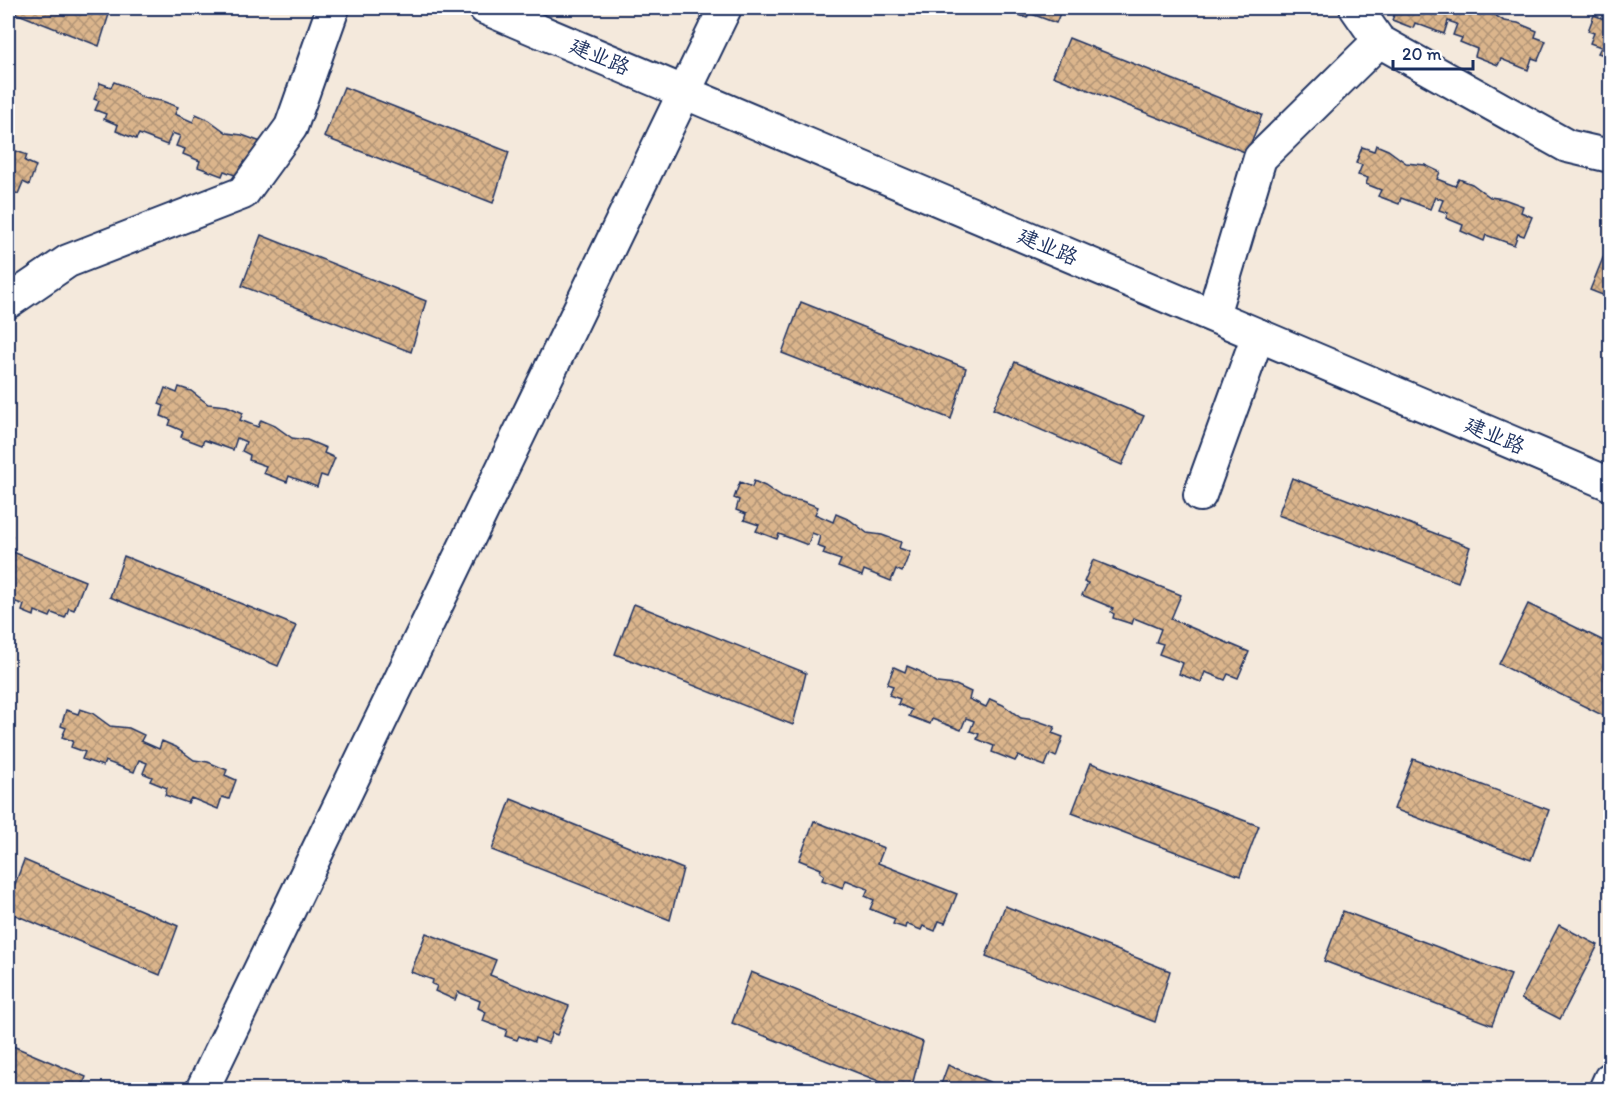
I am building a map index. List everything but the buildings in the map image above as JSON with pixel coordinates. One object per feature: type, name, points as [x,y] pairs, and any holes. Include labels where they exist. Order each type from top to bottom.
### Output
[{"type":"street","points":[[8,302],[69,261],[243,193],[291,127],[333,8]]},
{"type":"street","name":"建业路","points":[[485,8],[1611,484]]},
{"type":"street","points":[[202,1089],[725,8]]},
{"type":"street","points":[[1356,8],[1379,41],[1567,146],[1611,156]]},
{"type":"street","points":[[1213,315],[1260,158],[1379,41]]},
{"type":"street","points":[[1200,495],[1258,335]]},
{"type":"street","points":[[1605,1089],[1611,1079]]}]
